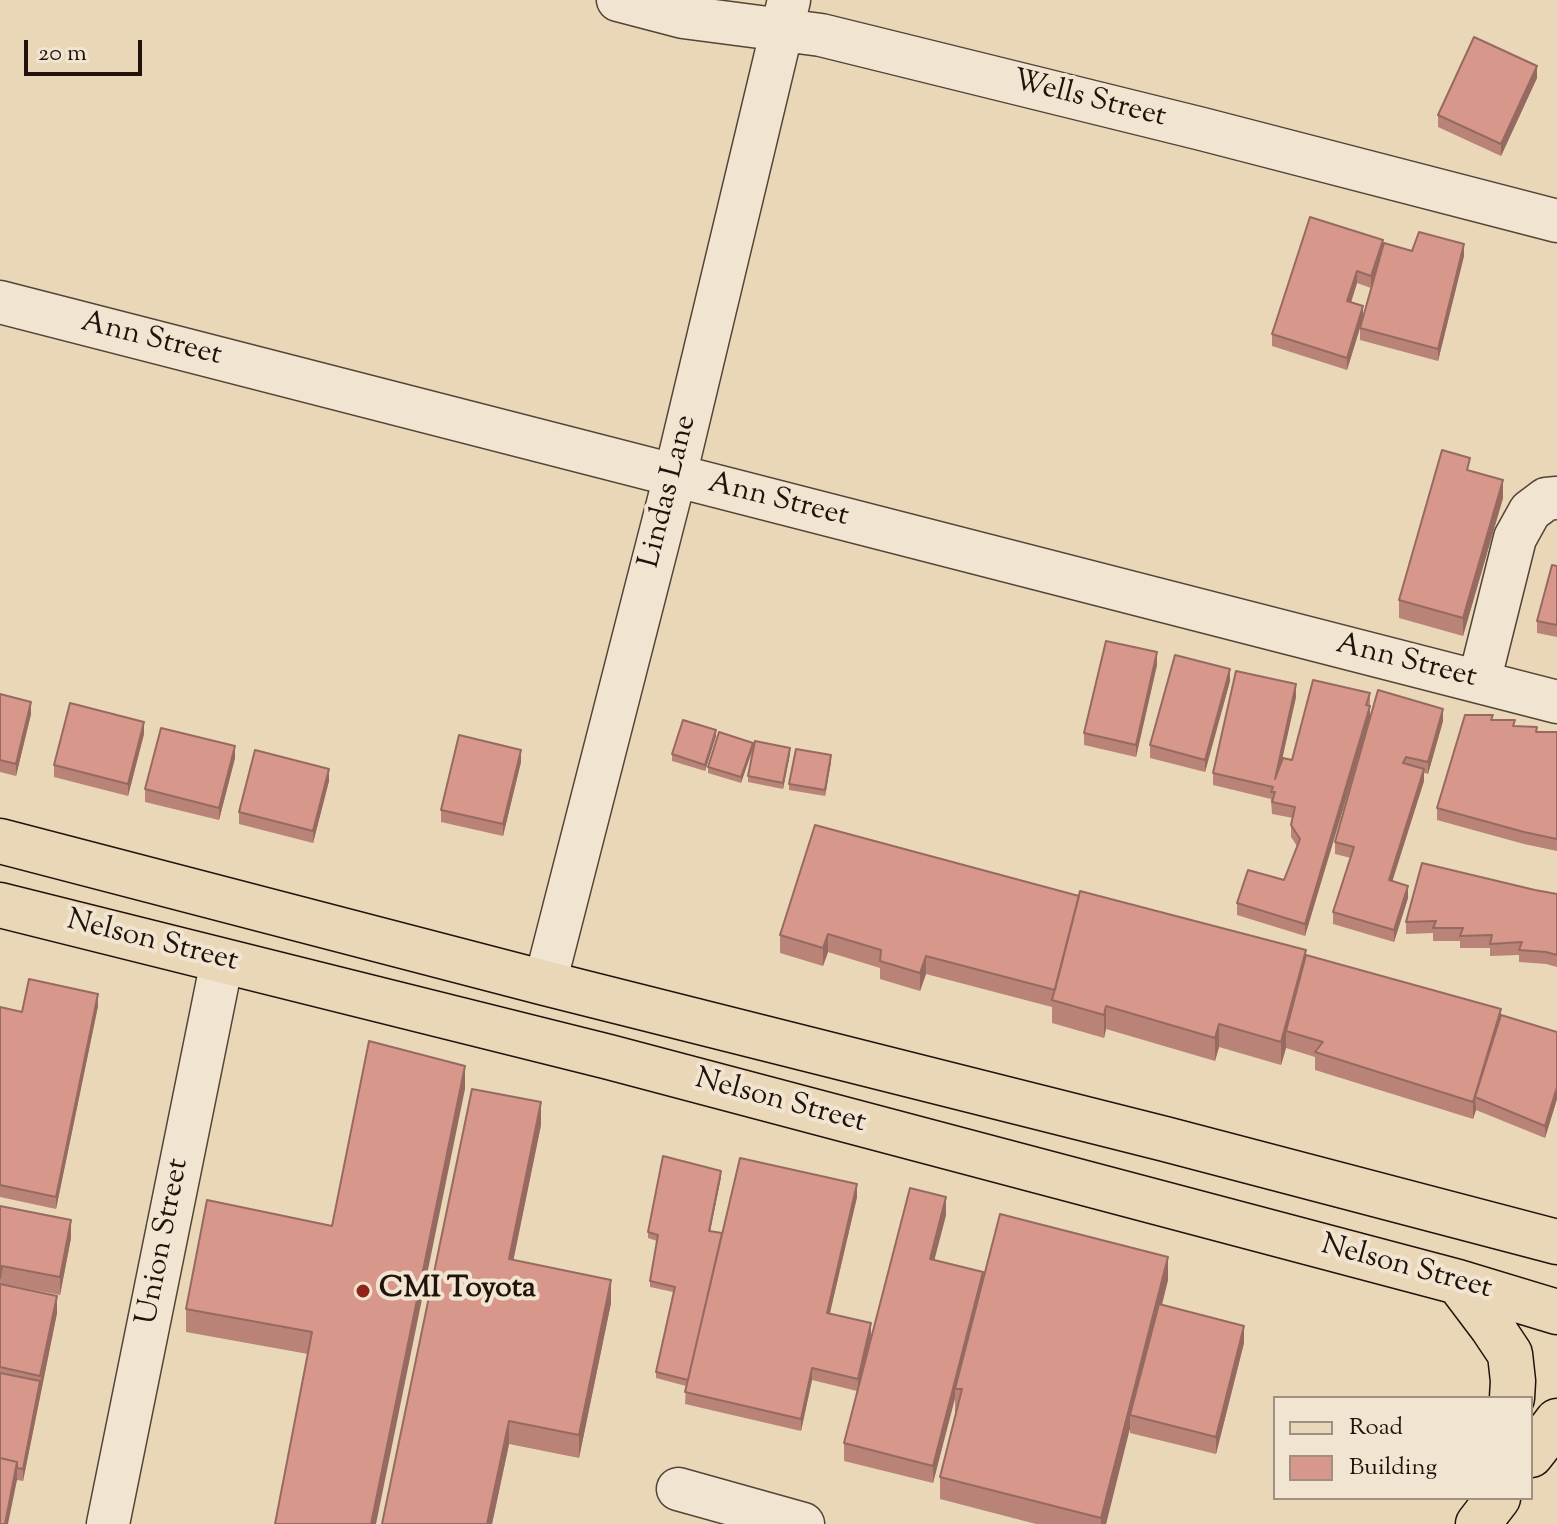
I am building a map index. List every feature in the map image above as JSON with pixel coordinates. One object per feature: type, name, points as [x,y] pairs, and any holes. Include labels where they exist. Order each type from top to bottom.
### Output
[{"type":"main road","name":"Nelson Street","points":[[0,841],[1557,1242]]},
{"type":"main road","points":[[222,961],[234,901]]},
{"type":"main road","name":"Nelson Street","points":[[0,905],[609,1057],[1458,1282],[1557,1312]]},
{"type":"main road","points":[[1458,1282],[1510,1354],[1512,1396]]},
{"type":"main road","points":[[1533,1452],[1557,1421]]},
{"type":"main road","points":[[1478,1524],[1496,1500]]},
{"type":"street","name":"Wells Street","points":[[618,0],[683,17],[785,15],[821,35],[1557,221]]},
{"type":"street","name":"Lindas Lane","points":[[545,983],[675,476],[785,15]]},
{"type":"street","name":"Ann Street","points":[[0,302],[1557,702]]},
{"type":"street","points":[[1479,682],[1515,538],[1530,511],[1546,499],[1557,498]]},
{"type":"street","name":"Union Street","points":[[108,1524],[222,961]]},
{"type":"street","points":[[678,1489],[803,1524]]},
{"type":"building","points":[[1474,37],[1537,66],[1501,144],[1438,115]]},
{"type":"building","points":[[1310,217],[1383,240],[1371,276],[1357,271],[1347,301],[1363,306],[1347,358],[1272,334]]},
{"type":"building","points":[[1419,232],[1464,244],[1438,349],[1360,328],[1384,243],[1412,251]]},
{"type":"building","points":[[1442,450],[1470,458],[1467,470],[1503,480],[1463,618],[1399,600]]},
{"type":"building","points":[[1552,565],[1557,566],[1557,625],[1537,621]]},
{"type":"building","points":[[1106,641],[1157,652],[1136,745],[1084,733]]},
{"type":"building","points":[[1175,655],[1230,669],[1205,760],[1150,745]]},
{"type":"building","points":[[1236,671],[1296,684],[1275,779],[1283,758],[1292,760],[1313,680],[1370,693],[1366,705],[1370,706],[1305,924],[1237,903],[1248,870],[1284,880],[1300,839],[1291,825],[1295,807],[1272,802],[1273,787],[1213,773]]},
{"type":"building","points":[[1378,690],[1443,709],[1428,762],[1406,757],[1403,763],[1424,769],[1389,880],[1408,886],[1394,930],[1333,912],[1354,847],[1335,842]]},
{"type":"building","points":[[0,694],[31,702],[16,764],[0,760]]},
{"type":"building","points":[[70,703],[144,722],[128,784],[54,765]]},
{"type":"building","points":[[1465,715],[1493,715],[1491,720],[1515,720],[1513,726],[1537,727],[1536,732],[1557,732],[1557,839],[1437,808]]},
{"type":"building","points":[[683,720],[716,730],[705,765],[672,754]]},
{"type":"building","points":[[161,728],[235,746],[219,808],[145,789]]},
{"type":"building","points":[[719,732],[753,743],[741,777],[708,767]]},
{"type":"building","points":[[459,735],[521,750],[503,824],[441,810]]},
{"type":"building","points":[[755,741],[790,748],[783,783],[748,776]]},
{"type":"building","points":[[796,749],[831,755],[825,790],[789,784]]},
{"type":"building","points":[[255,750],[329,769],[313,831],[239,812]]},
{"type":"building","points":[[815,825],[1079,896],[1055,990],[926,956],[920,973],[880,961],[881,950],[828,934],[823,948],[780,935]]},
{"type":"building","points":[[1422,863],[1557,894],[1557,955],[1519,950],[1522,942],[1490,944],[1492,935],[1460,936],[1463,928],[1433,928],[1436,921],[1406,922]]},
{"type":"building","points":[[1080,891],[1306,950],[1281,1042],[1219,1024],[1215,1038],[1106,1006],[1104,1015],[1052,1000]]},
{"type":"building","points":[[1306,955],[1501,1009],[1473,1102],[1315,1052],[1323,1042],[1286,1031]]},
{"type":"building","points":[[29,979],[98,994],[56,1197],[0,1185],[0,1007],[22,1012]]},
{"type":"building","points":[[1501,1015],[1557,1032],[1557,1087],[1545,1126],[1475,1097]]},
{"type":"building","points":[[369,1041],[465,1066],[371,1524],[275,1524],[312,1332],[186,1309],[207,1200],[332,1226]]},
{"type":"building","points":[[472,1089],[541,1102],[509,1259],[611,1280],[579,1435],[509,1421],[487,1524],[382,1524]]},
{"type":"building","points":[[663,1156],[721,1171],[709,1231],[722,1233],[688,1380],[656,1372],[675,1287],[650,1281],[658,1235],[648,1232]]},
{"type":"building","points":[[740,1158],[857,1184],[827,1313],[871,1323],[858,1379],[812,1368],[801,1419],[685,1392]]},
{"type":"building","points":[[910,1188],[946,1197],[930,1259],[983,1272],[933,1466],[844,1443]]},
{"type":"building","points":[[0,1206],[71,1220],[60,1277],[2,1266],[0,1278]]},
{"type":"building","points":[[1000,1214],[1168,1257],[1101,1518],[940,1477],[962,1389],[955,1389]]},
{"type":"building","points":[[0,1284],[57,1296],[40,1376],[0,1367]]},
{"type":"building","points":[[1159,1304],[1244,1326],[1216,1437],[1130,1415]]},
{"type":"building","points":[[0,1373],[40,1381],[23,1469],[17,1468],[17,1462],[0,1458]]},
{"type":"building","points":[[0,1458],[17,1462],[5,1524],[0,1524]]},
{"type":"place","name":"CMI Toyota","points":[[363,1291]]}]
